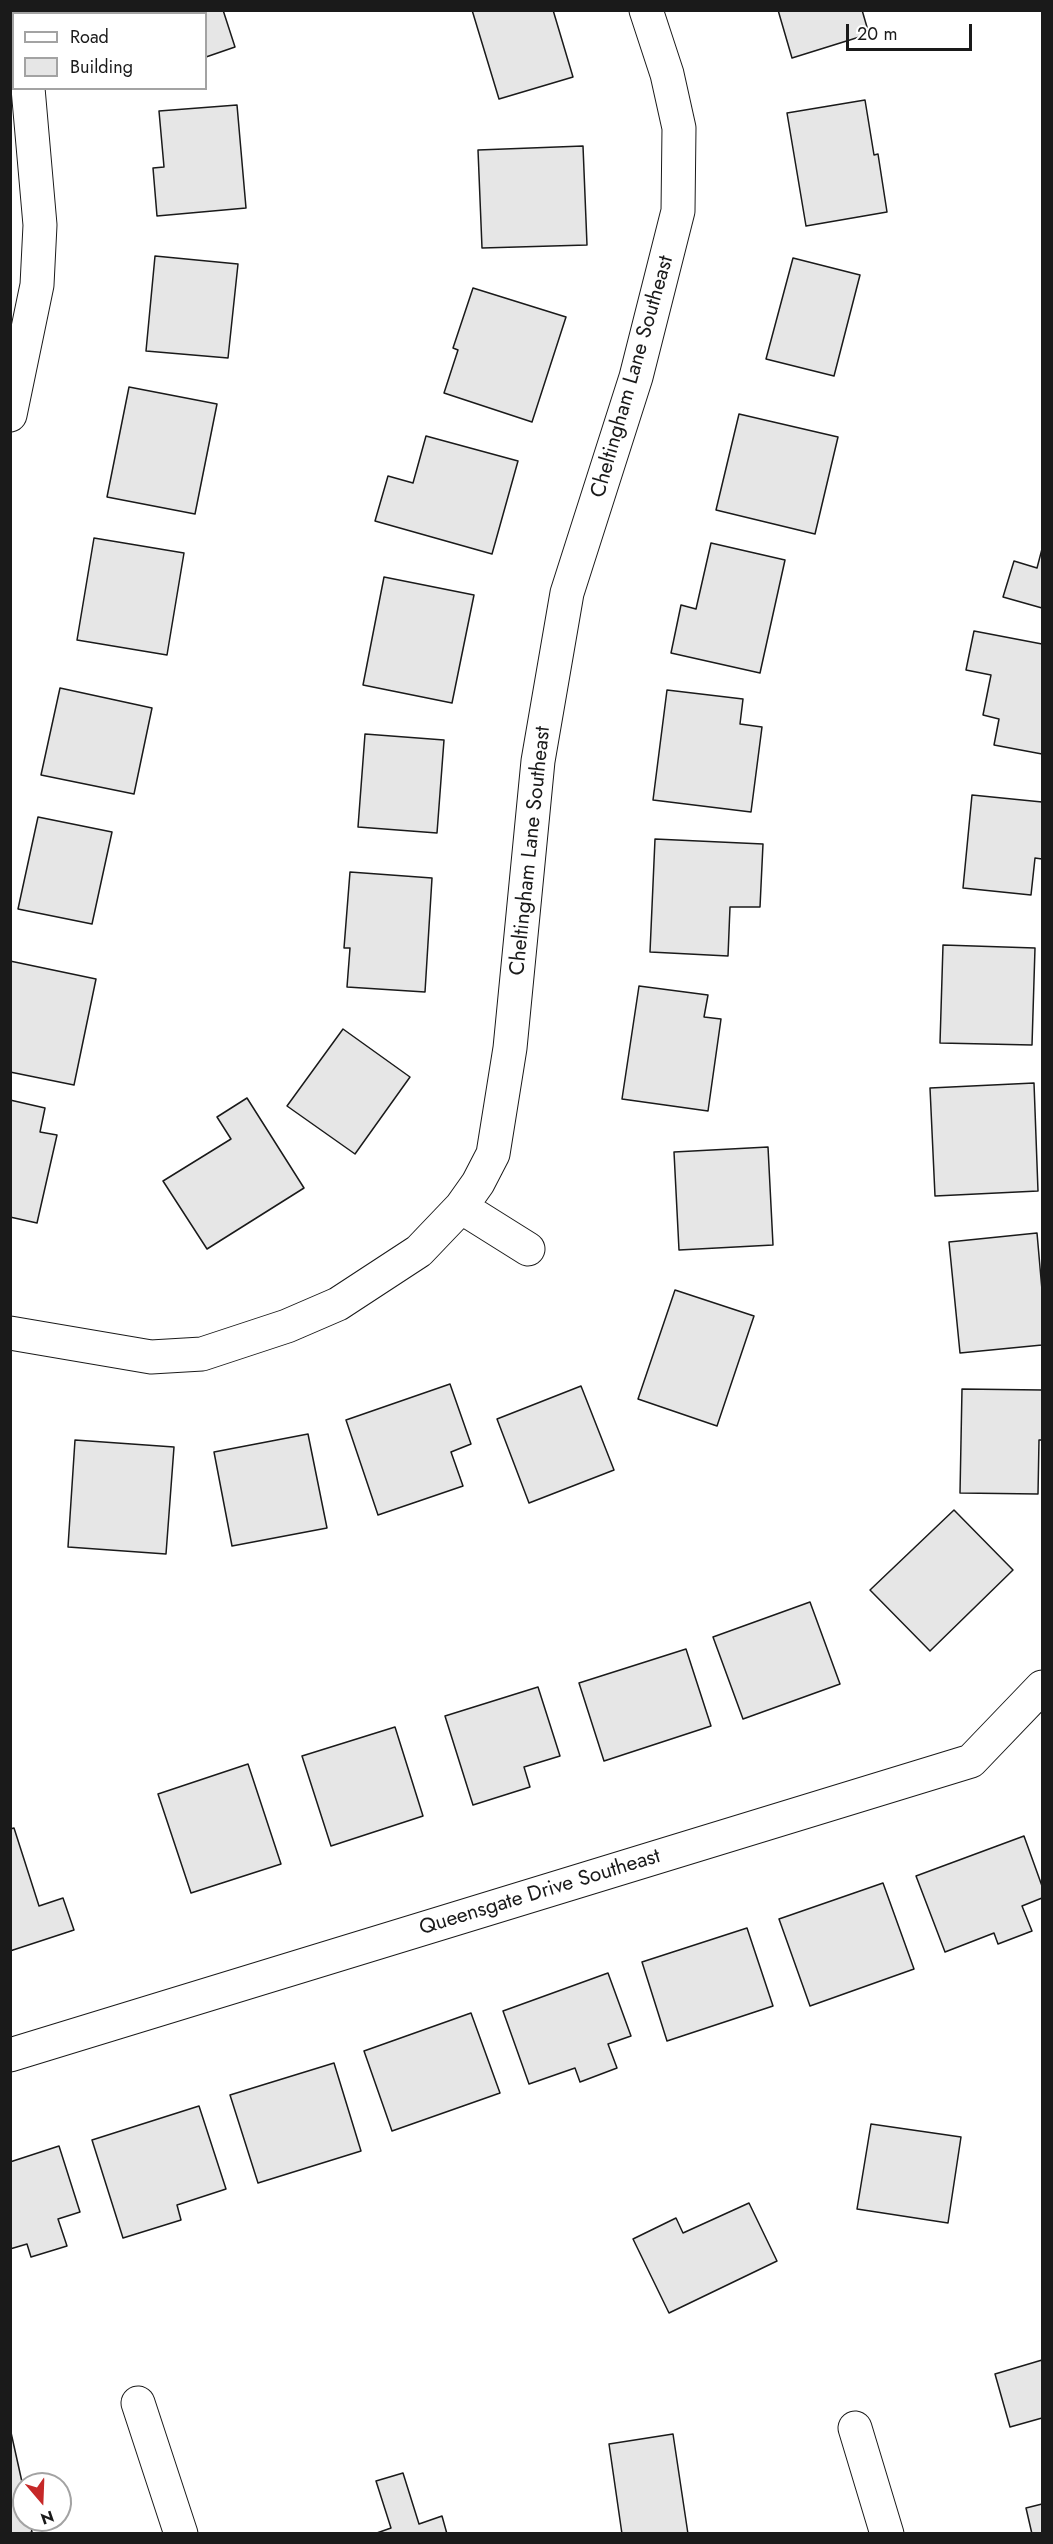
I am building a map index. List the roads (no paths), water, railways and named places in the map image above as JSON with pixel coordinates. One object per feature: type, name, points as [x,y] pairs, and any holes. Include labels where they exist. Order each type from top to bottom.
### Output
[{"type":"street","name":"Cheltingham Lane Southeast","points":[[10,1333],[151,1357],[202,1354],[287,1326],[338,1304],[419,1251],[461,1207],[478,1183],[492,1154],[510,1048],[538,761],[567,594],[636,377],[678,211],[679,128],[668,74],[646,10]]},
{"type":"street","points":[[10,415],[38,285],[40,225],[28,90]]},
{"type":"street","points":[[461,1207],[528,1249]]},
{"type":"street","name":"Queensgate Drive Southeast","points":[[10,2055],[971,1761],[1042,1687]]},
{"type":"street","points":[[138,2403],[181,2534]]},
{"type":"street","points":[[855,2428],[887,2534]]}]
